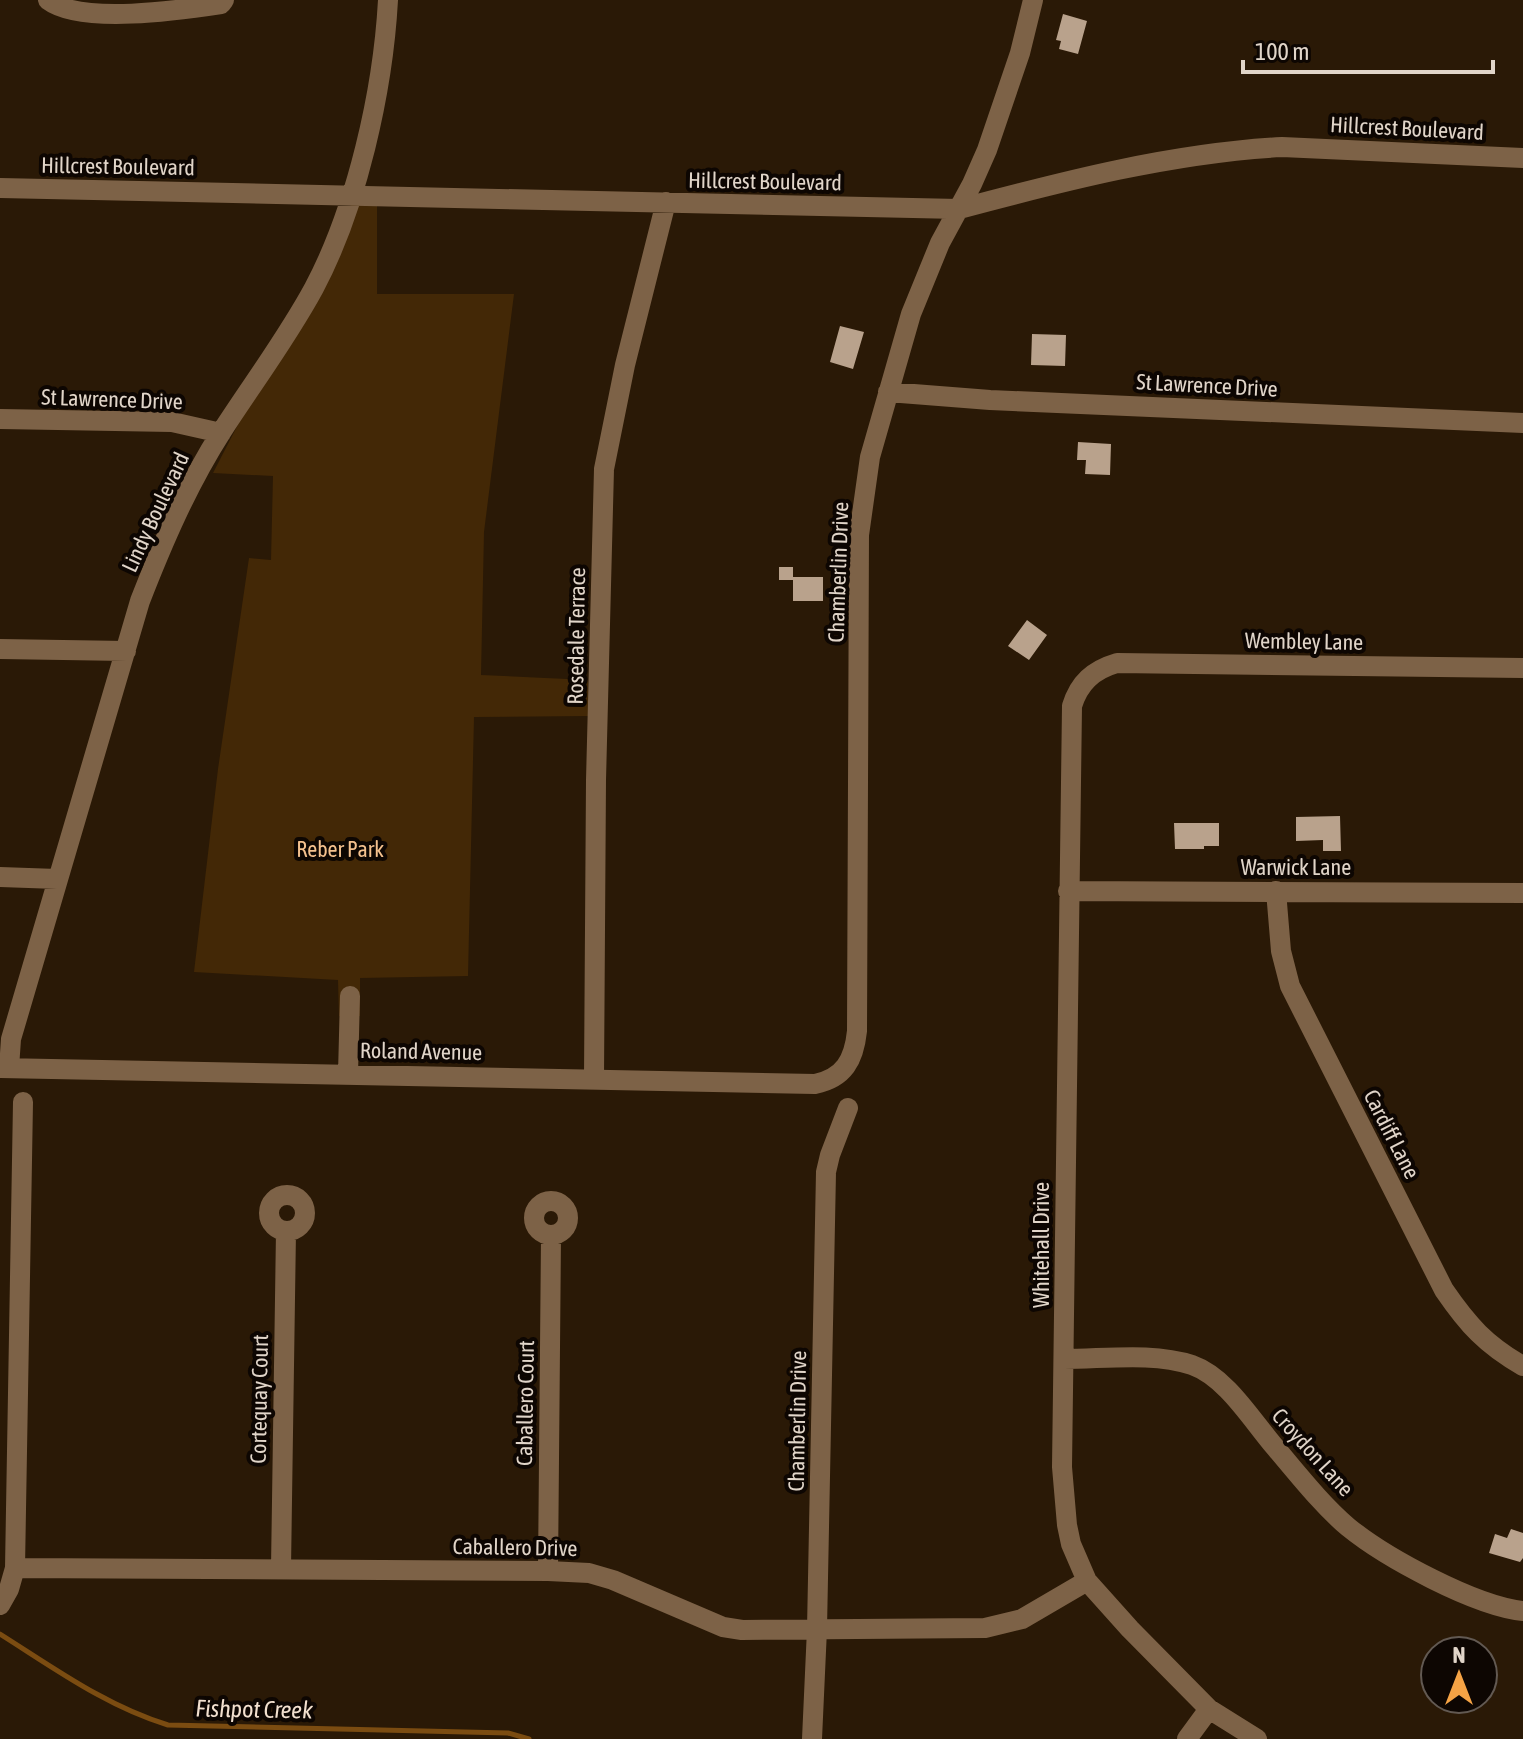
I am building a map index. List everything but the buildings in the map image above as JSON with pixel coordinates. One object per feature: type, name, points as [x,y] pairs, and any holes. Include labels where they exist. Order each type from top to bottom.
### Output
[{"type":"street","points":[[48,0],[80,11],[115,15],[221,4],[224,0]]},
{"type":"street","name":"Lindy Boulevard","points":[[4,1068],[140,601],[161,547],[221,433],[278,351],[315,287],[352,195],[371,123],[388,0]]},
{"type":"street","name":"Chamberlin Drive","points":[[839,1075],[852,1058],[857,1031],[859,535],[870,457],[911,314],[940,243],[987,150],[1020,53],[1033,0]]},
{"type":"street","name":"Hillcrest Boulevard","points":[[0,188],[959,209],[1079,177],[1244,149],[1282,147],[1523,158]]},
{"type":"street","name":"Rosedale Terrace","points":[[594,1078],[596,780],[604,469],[625,365],[666,202]]},
{"type":"street","name":"St Lawrence Drive","points":[[888,392],[990,400],[1523,423]]},
{"type":"street","name":"St Lawrence Drive","points":[[0,419],[172,422],[221,433]]},
{"type":"street","points":[[0,649],[126,651]]},
{"type":"street","name":"Wembley Lane","points":[[1089,677],[1103,667],[1117,663],[1523,668]]},
{"type":"street","name":"Whitehall Drive","points":[[1089,677],[1076,692],[1072,706],[1062,1467],[1067,1525],[1071,1544],[1087,1581],[1209,1709],[1257,1739]]},
{"type":"street","points":[[0,877],[57,879]]},
{"type":"street","name":"Warwick Lane","points":[[1068,891],[1523,893]]},
{"type":"street","name":"Cardiff Lane","points":[[1276,891],[1281,951],[1290,986],[1444,1290],[1474,1330],[1490,1345],[1523,1366]]},
{"type":"street","points":[[348,1074],[350,996]]},
{"type":"street","name":"Roland Avenue","points":[[4,1068],[815,1084],[839,1075]]},
{"type":"street","points":[[4,1597],[15,1568],[10,1338],[23,1102]]},
{"type":"street","name":"Chamberlin Drive","points":[[812,1739],[826,1172],[848,1108]]},
{"type":"street","name":"Cortequay Court","points":[[281,1568],[286,1231]]},
{"type":"street","name":"Caballero Court","points":[[548,1571],[551,1236]]},
{"type":"street","name":"Croydon Lane","points":[[1064,1359],[1165,1359],[1195,1366],[1223,1385],[1347,1526],[1399,1561],[1475,1597],[1523,1611]]},
{"type":"street","name":"Caballero Drive","points":[[15,1568],[589,1573],[613,1580],[723,1627],[742,1630],[985,1628],[1022,1619],[1087,1581]]},
{"type":"street","points":[[1187,1739],[1209,1709]]},
{"type":"green space","name":"Reber Park","points":[[356,195],[377,201],[377,294],[514,294],[484,532],[481,675],[588,680],[588,716],[474,717],[468,976],[360,978],[360,1016],[339,1016],[338,980],[194,972],[218,769],[249,558],[271,560],[273,476],[213,473]]},
{"type":"waterway","name":"Fishpot Creek","points":[[0,1634],[102,1697],[168,1725],[508,1733],[529,1739]]}]
